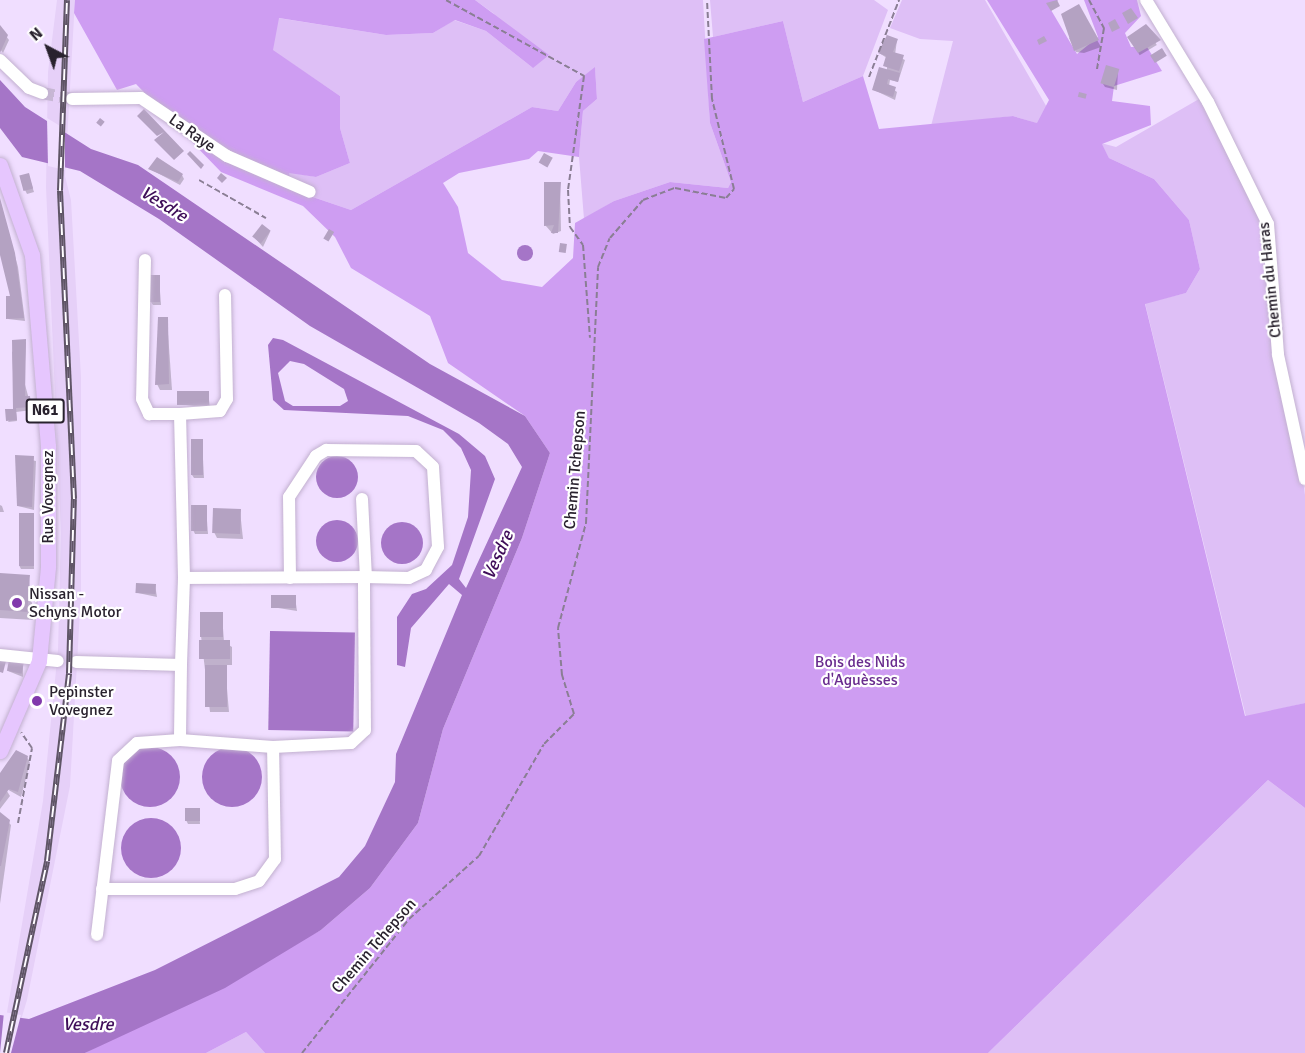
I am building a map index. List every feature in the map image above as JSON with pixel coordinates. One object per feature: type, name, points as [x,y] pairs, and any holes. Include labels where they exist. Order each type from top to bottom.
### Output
[{"type":"main road","name":"Rue Vovegnez","points":[[0,752],[13,728],[39,661],[48,567],[48,447],[32,255],[1,166]]},
{"type":"street","name":"Chemin du Haras","points":[[1146,0],[1208,102],[1268,224],[1278,355],[1305,479]]},
{"type":"street","points":[[0,60],[29,88],[42,93]]},
{"type":"street","name":"La Raye","points":[[72,99],[141,98],[227,156],[310,192]]},
{"type":"street","points":[[145,260],[142,399],[149,414],[220,411],[227,399],[225,295]]},
{"type":"street","points":[[180,414],[183,579],[180,740]]},
{"type":"street","points":[[183,579],[409,578],[426,570],[438,547],[434,467],[416,452],[326,450],[316,456],[289,497],[290,578]]},
{"type":"street","points":[[97,935],[118,761],[137,743],[180,740],[273,747],[351,743],[365,730],[365,578],[362,499]]},
{"type":"street","points":[[0,654],[39,661],[58,661]]},
{"type":"street","points":[[76,662],[151,662],[181,665]]},
{"type":"street","points":[[102,889],[235,889],[258,881],[275,859],[273,747]]},
{"type":"path","points":[[447,0],[584,76],[568,190],[570,227],[583,245],[592,344]]},
{"type":"path","name":"Chemin Tchepson","points":[[302,1053],[409,919],[478,856],[544,744],[574,714],[562,675],[558,628],[586,524],[593,432],[592,344],[598,267],[610,238],[633,208],[675,188],[726,198],[734,189],[712,99],[707,0]]},
{"type":"path","points":[[869,78],[899,0]]},
{"type":"path","points":[[1089,0],[1104,28],[1096,69]]},
{"type":"path","points":[[199,180],[266,218]]},
{"type":"path","points":[[13,728],[26,735],[32,748],[18,823]]},
{"type":"shaded area","points":[[57,0],[75,0],[65,176],[71,200],[81,377],[81,593],[70,786],[27,1000],[11,1053],[0,1053],[43,801],[58,650],[61,533],[46,187],[48,72]]},
{"type":"shaded area","points":[[475,0],[703,0],[710,123],[731,182],[728,188],[670,182],[614,201],[584,219],[579,157],[583,111],[597,99],[595,68],[576,82],[558,111],[532,107],[351,210],[292,190],[288,172],[316,177],[350,163],[340,128],[340,96],[272,50],[278,18],[386,35],[433,33],[454,20],[486,31],[533,68],[493,13]]},
{"type":"shaded area","points":[[710,0],[874,0],[888,10],[863,76],[803,102],[783,21],[713,37]]},
{"type":"shaded area","points":[[902,0],[985,0],[1060,130],[1013,116],[931,126],[953,41],[920,39],[890,28]]},
{"type":"shaded area","points":[[1199,99],[1266,228],[1305,495],[1305,703],[1246,717],[1145,303],[1186,293],[1200,269],[1189,220],[1154,179],[1109,158],[1101,143],[1116,147]]},
{"type":"shaded area","points":[[1268,780],[1305,808],[1305,1053],[988,1053]]},
{"type":"shaded area","points":[[246,1032],[265,1053],[206,1053]]},
{"type":"green space","name":"Bois des Nids d'Aguèsses","points":[[75,0],[475,0],[549,55],[533,68],[486,31],[455,20],[433,33],[386,35],[279,18],[273,50],[340,96],[340,128],[350,163],[316,177],[289,173],[292,190],[351,210],[532,107],[558,111],[576,82],[595,67],[597,99],[583,111],[579,157],[538,151],[529,159],[459,173],[443,183],[458,207],[468,253],[502,280],[542,287],[573,258],[575,223],[614,201],[670,182],[728,188],[731,182],[710,123],[704,39],[783,21],[803,102],[863,76],[879,129],[1013,116],[1037,123],[1049,100],[987,0],[1058,0],[1051,10],[1077,54],[1098,37],[1084,0],[1137,0],[1141,16],[1125,33],[1131,47],[1147,47],[1162,71],[1114,86],[1112,101],[1150,106],[1151,125],[1102,144],[1109,158],[1154,179],[1189,220],[1200,269],[1186,293],[1145,304],[1245,716],[1305,703],[1305,808],[1268,780],[988,1053],[265,1053],[246,1032],[206,1053],[85,1053],[321,930],[370,888],[418,823],[443,729],[522,538],[550,453],[525,416],[448,363],[430,316],[351,268],[335,237],[303,206],[221,172],[136,84],[117,90],[74,13]]},
{"type":"water","name":"Vesdre","points":[[0,80],[25,107],[91,149],[138,165],[430,364],[525,416],[550,453],[522,538],[443,729],[418,823],[370,888],[321,930],[225,988],[85,1053],[0,1053],[0,1015],[29,1019],[155,970],[339,877],[365,846],[395,782],[396,754],[462,595],[449,584],[411,628],[405,667],[397,665],[397,617],[412,594],[426,589],[452,565],[468,517],[471,470],[461,448],[443,430],[408,416],[284,410],[273,400],[268,345],[273,338],[283,340],[459,434],[485,456],[495,479],[459,579],[466,588],[522,467],[508,444],[479,423],[310,326],[159,219],[80,171],[22,157],[0,128]],"holes":[[[290,361],[304,364],[344,389],[348,401],[340,406],[293,406],[285,401],[278,373]]]},
{"type":"water","points":[[525,245],[531,247],[533,253],[531,259],[525,261],[519,259],[517,253],[519,247]]},
{"type":"water","points":[[337,456],[352,462],[358,477],[352,492],[337,498],[322,492],[316,477],[322,462]]},
{"type":"water","points":[[337,520],[352,526],[358,541],[352,556],[337,562],[322,556],[316,541],[322,526]]},
{"type":"water","points":[[402,522],[417,528],[423,543],[417,558],[402,564],[387,558],[381,543],[387,528]]},
{"type":"water","points":[[270,631],[355,632],[353,731],[268,730]]},
{"type":"water","points":[[150,747],[167,752],[175,760],[180,777],[175,794],[167,802],[150,807],[133,802],[125,794],[120,777],[125,760],[133,752]]},
{"type":"water","points":[[232,747],[249,752],[257,760],[262,777],[257,794],[249,802],[232,807],[215,802],[207,794],[202,777],[207,760],[215,752]]},
{"type":"water","points":[[151,818],[168,823],[176,831],[181,848],[176,865],[168,873],[151,878],[134,873],[126,865],[121,848],[126,831],[134,823]]},
{"type":"pier","points":[[47,118],[65,129],[65,170],[48,166]]},
{"type":"pier","points":[[4,1012],[21,1015],[11,1053],[0,1053]]},
{"type":"building","points":[[1057,0],[1060,6],[1051,11],[1046,3]]},
{"type":"building","points":[[1079,4],[1099,40],[1074,51],[1061,14]]},
{"type":"building","points":[[1131,8],[1138,18],[1128,24],[1122,13]]},
{"type":"building","points":[[1115,19],[1120,28],[1112,32],[1108,23]]},
{"type":"building","points":[[1146,24],[1161,40],[1138,53],[1127,37]]},
{"type":"building","points":[[0,25],[8,35],[0,53]]},
{"type":"building","points":[[887,35],[898,39],[893,52],[904,55],[899,71],[883,66],[886,56],[878,53]]},
{"type":"building","points":[[1044,36],[1047,41],[1039,45],[1037,40]]},
{"type":"building","points":[[1162,48],[1167,56],[1155,63],[1150,55]]},
{"type":"building","points":[[1106,65],[1119,69],[1114,87],[1100,83]]},
{"type":"building","points":[[879,67],[900,73],[898,82],[888,79],[887,84],[896,87],[893,97],[872,90]]},
{"type":"building","points":[[1079,92],[1087,94],[1086,99],[1078,97]]},
{"type":"building","points":[[144,109],[184,151],[174,160],[154,140],[164,132],[157,136],[137,116]]},
{"type":"building","points":[[100,118],[105,122],[101,126],[96,123]]},
{"type":"building","points":[[190,151],[204,165],[201,169],[187,154]]},
{"type":"building","points":[[544,153],[553,158],[547,167],[539,163]]},
{"type":"building","points":[[157,157],[183,174],[178,182],[148,169]]},
{"type":"building","points":[[29,173],[33,188],[23,191],[19,176]]},
{"type":"building","points":[[221,173],[227,178],[222,183],[217,178]]},
{"type":"building","points":[[544,182],[561,182],[558,233],[551,233],[554,225],[544,226]]},
{"type":"building","points":[[0,198],[15,253],[24,318],[6,319],[6,296],[10,296],[0,255]]},
{"type":"building","points":[[262,224],[271,231],[261,243],[252,237]]},
{"type":"building","points":[[329,229],[334,232],[328,242],[323,238]]},
{"type":"building","points":[[560,243],[567,244],[566,253],[559,252]]},
{"type":"building","points":[[149,275],[160,275],[160,302],[149,302]]},
{"type":"building","points":[[158,317],[168,317],[169,384],[155,385]]},
{"type":"building","points":[[26,339],[25,396],[30,396],[31,407],[16,408],[17,420],[6,421],[5,409],[13,409],[12,340]]},
{"type":"building","points":[[177,391],[209,391],[209,405],[177,405]]},
{"type":"building","points":[[191,439],[203,439],[203,475],[191,475]]},
{"type":"building","points":[[15,455],[34,456],[32,507],[17,506]]},
{"type":"building","points":[[191,505],[207,505],[207,531],[191,531]]},
{"type":"building","points":[[213,508],[241,509],[240,534],[212,533]]},
{"type":"building","points":[[19,513],[34,513],[34,566],[19,566]]},
{"type":"building","points":[[0,573],[30,575],[27,612],[0,610]]},
{"type":"building","points":[[136,583],[156,584],[155,594],[135,593]]},
{"type":"building","points":[[271,595],[296,595],[296,608],[271,608]]},
{"type":"building","points":[[200,612],[223,612],[223,637],[200,637]]},
{"type":"building","points":[[199,640],[230,640],[230,659],[199,659]]},
{"type":"building","points":[[0,659],[6,661],[3,673],[0,672]]},
{"type":"building","points":[[9,660],[24,663],[22,674],[7,671]]},
{"type":"building","points":[[205,665],[227,665],[227,707],[205,707]]},
{"type":"building","points":[[16,750],[28,756],[18,792],[9,789],[0,802],[0,773]]},
{"type":"building","points":[[185,808],[200,808],[200,821],[185,821]]},
{"type":"building","points":[[0,812],[10,820],[1,866],[0,866]]},
{"type":"tunnel","points":[[42,93],[72,99]]},
{"type":"railway","points":[[6,1053],[47,861],[69,673],[74,499],[60,190],[67,0]]},
{"type":"place","name":"Nissan - Schyns Motor","points":[[17,603]]},
{"type":"place","name":"Pepinster Vovegnez","points":[[37,701]]}]
